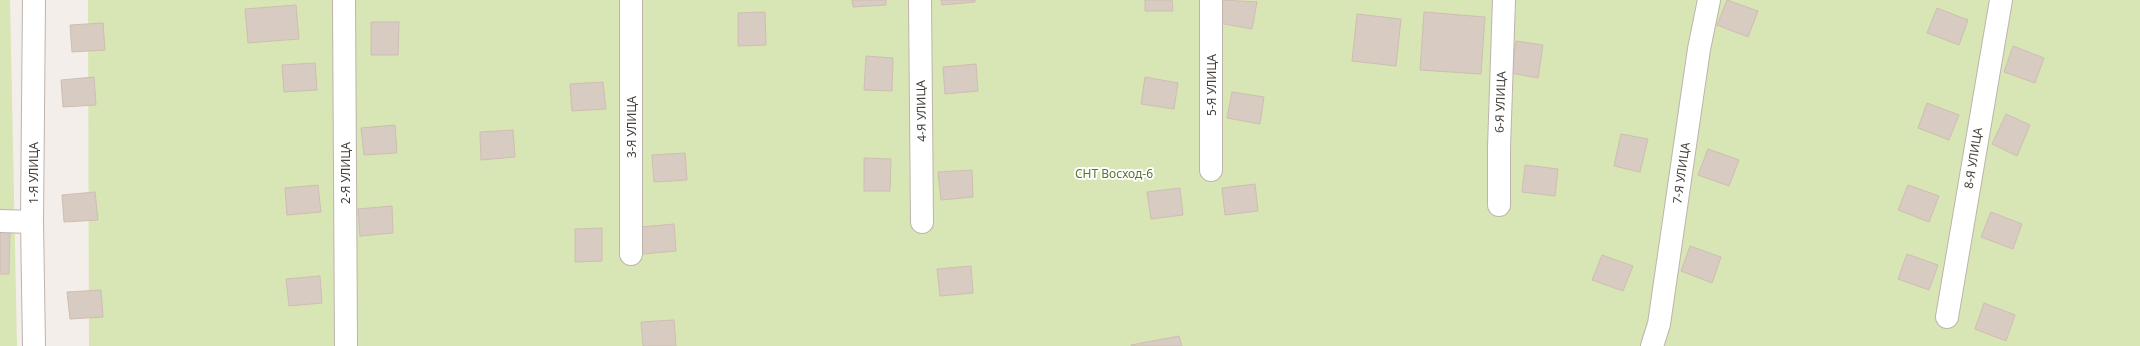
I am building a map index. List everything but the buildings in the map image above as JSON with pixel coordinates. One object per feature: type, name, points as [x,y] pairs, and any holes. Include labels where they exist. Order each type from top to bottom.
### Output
[{"type":"street","name":"1-Я УЛИЦА","points":[[34,0],[32,222],[34,346]]},
{"type":"street","name":"2-Я УЛИЦА","points":[[344,0],[346,346]]},
{"type":"street","name":"3-Я УЛИЦА","points":[[631,0],[631,254]]},
{"type":"street","name":"4-Я УЛИЦА","points":[[920,0],[922,222]]},
{"type":"street","name":"5-Я УЛИЦА","points":[[1211,0],[1211,170]]},
{"type":"street","name":"6-Я УЛИЦА","points":[[1499,205],[1498,148],[1504,0]]},
{"type":"street","name":"7-Я УЛИЦА","points":[[1652,346],[1659,324],[1699,49],[1709,0]]},
{"type":"street","name":"8-Я УЛИЦА","points":[[1947,317],[2001,0]]},
{"type":"street","points":[[0,220],[32,222]]},
{"type":"green space","points":[[0,0],[10,0],[17,346],[0,346]]},
{"type":"green space","name":"СНТ Восход-6","points":[[88,0],[2140,0],[2140,346],[89,346]]}]
